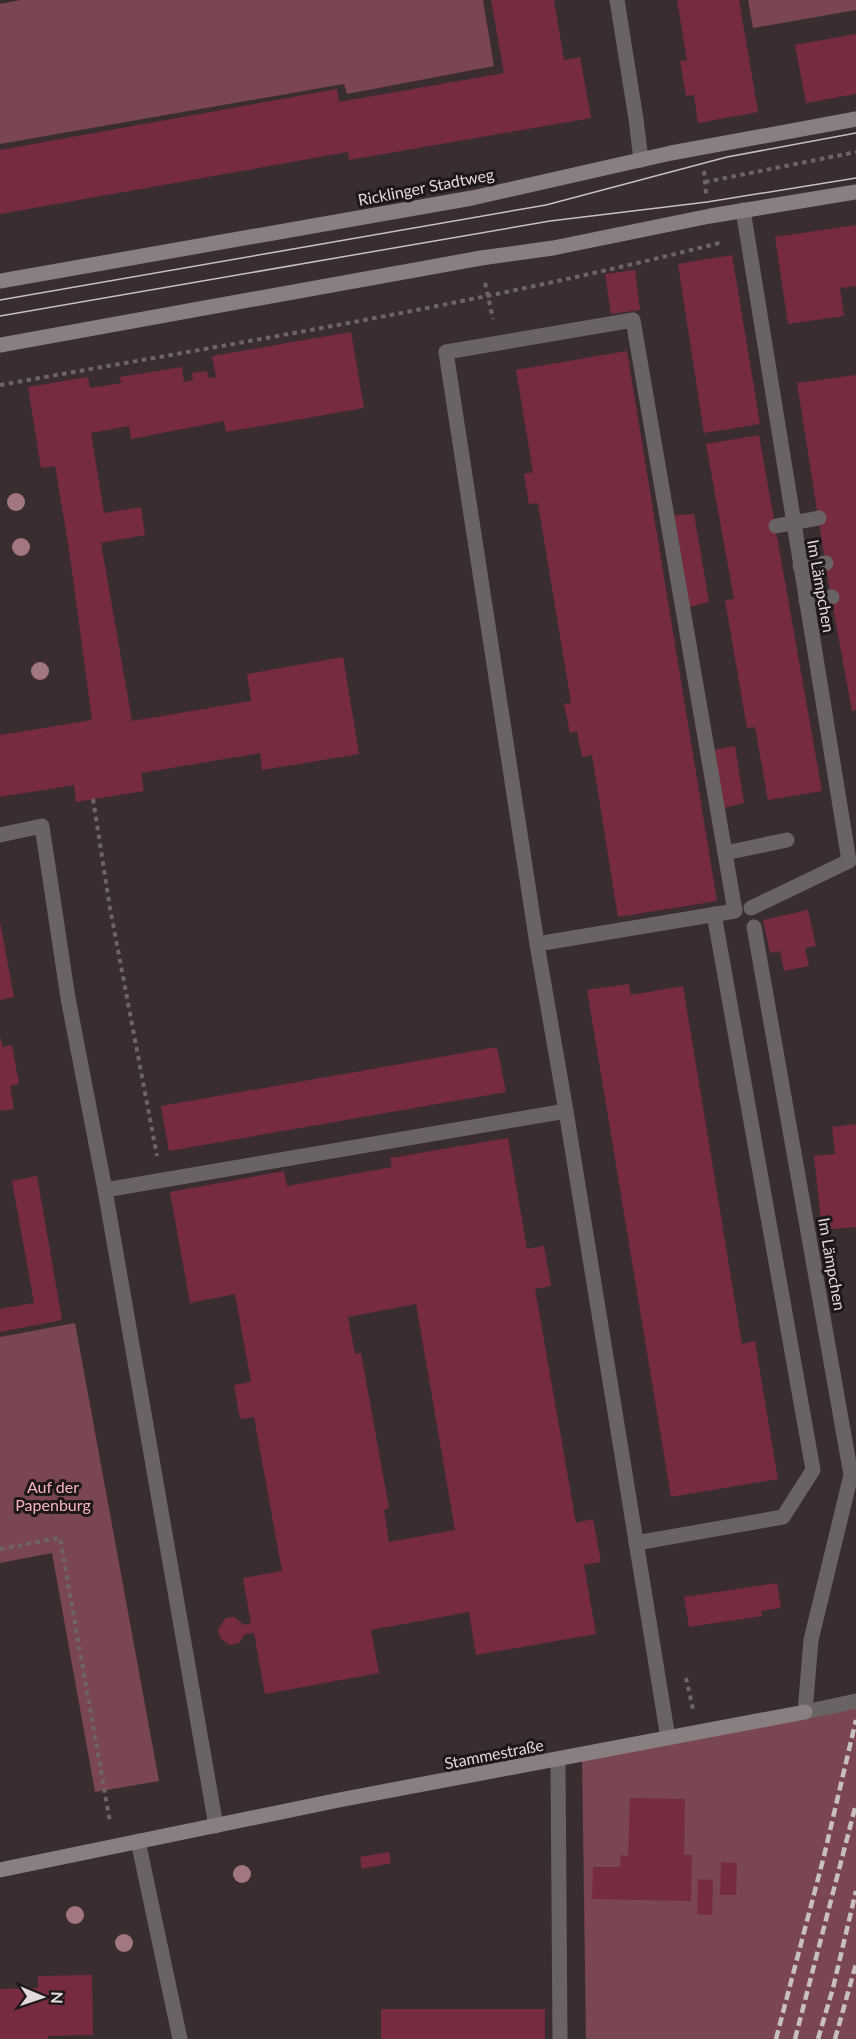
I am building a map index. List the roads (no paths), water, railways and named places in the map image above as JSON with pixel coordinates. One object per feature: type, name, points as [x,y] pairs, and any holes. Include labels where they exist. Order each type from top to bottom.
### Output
[{"type":"street","points":[[617,0],[641,160]]},
{"type":"street","name":"Ricklinger Stadtweg","points":[[0,281],[472,198],[641,160],[856,119]]},
{"type":"street","points":[[0,345],[481,258],[553,248],[743,210],[856,192]]},
{"type":"street","name":"Im Lämpchen","points":[[735,910],[740,914],[849,861],[792,524],[743,210]]},
{"type":"street","points":[[537,944],[735,910],[633,320],[446,352],[537,944],[668,1738]]},
{"type":"street","points":[[776,526],[819,518]]},
{"type":"street","points":[[800,566],[826,563]]},
{"type":"street","points":[[806,601],[832,597]]},
{"type":"street","points":[[0,835],[42,826],[68,998],[105,1190],[216,1826]]},
{"type":"street","points":[[725,853],[787,840]]},
{"type":"street","points":[[636,1543],[783,1517],[813,1470],[714,914]]},
{"type":"street","name":"Im Lämpchen","points":[[754,927],[851,1475],[811,1640],[805,1712]]},
{"type":"street","points":[[105,1190],[566,1111]]},
{"type":"street","name":"Stammestraße","points":[[0,1870],[339,1800],[558,1760],[856,1701]]},
{"type":"street","points":[[558,1760],[560,2039]]},
{"type":"street","points":[[138,1841],[180,2039]]},
{"type":"tram line","points":[[0,300],[546,205],[727,157],[856,133]]},
{"type":"tram line","points":[[0,316],[550,221],[707,202],[856,178]]},
{"type":"railway","points":[[776,2039],[824,1856],[856,1720]]},
{"type":"railway","points":[[795,2039],[856,1804]]},
{"type":"railway","points":[[818,2039],[833,1988],[856,1891]]},
{"type":"railway","points":[[835,2039],[856,1964]]},
{"type":"park label","name":"Auf der Papenburg","points":[[53,1496]]}]
